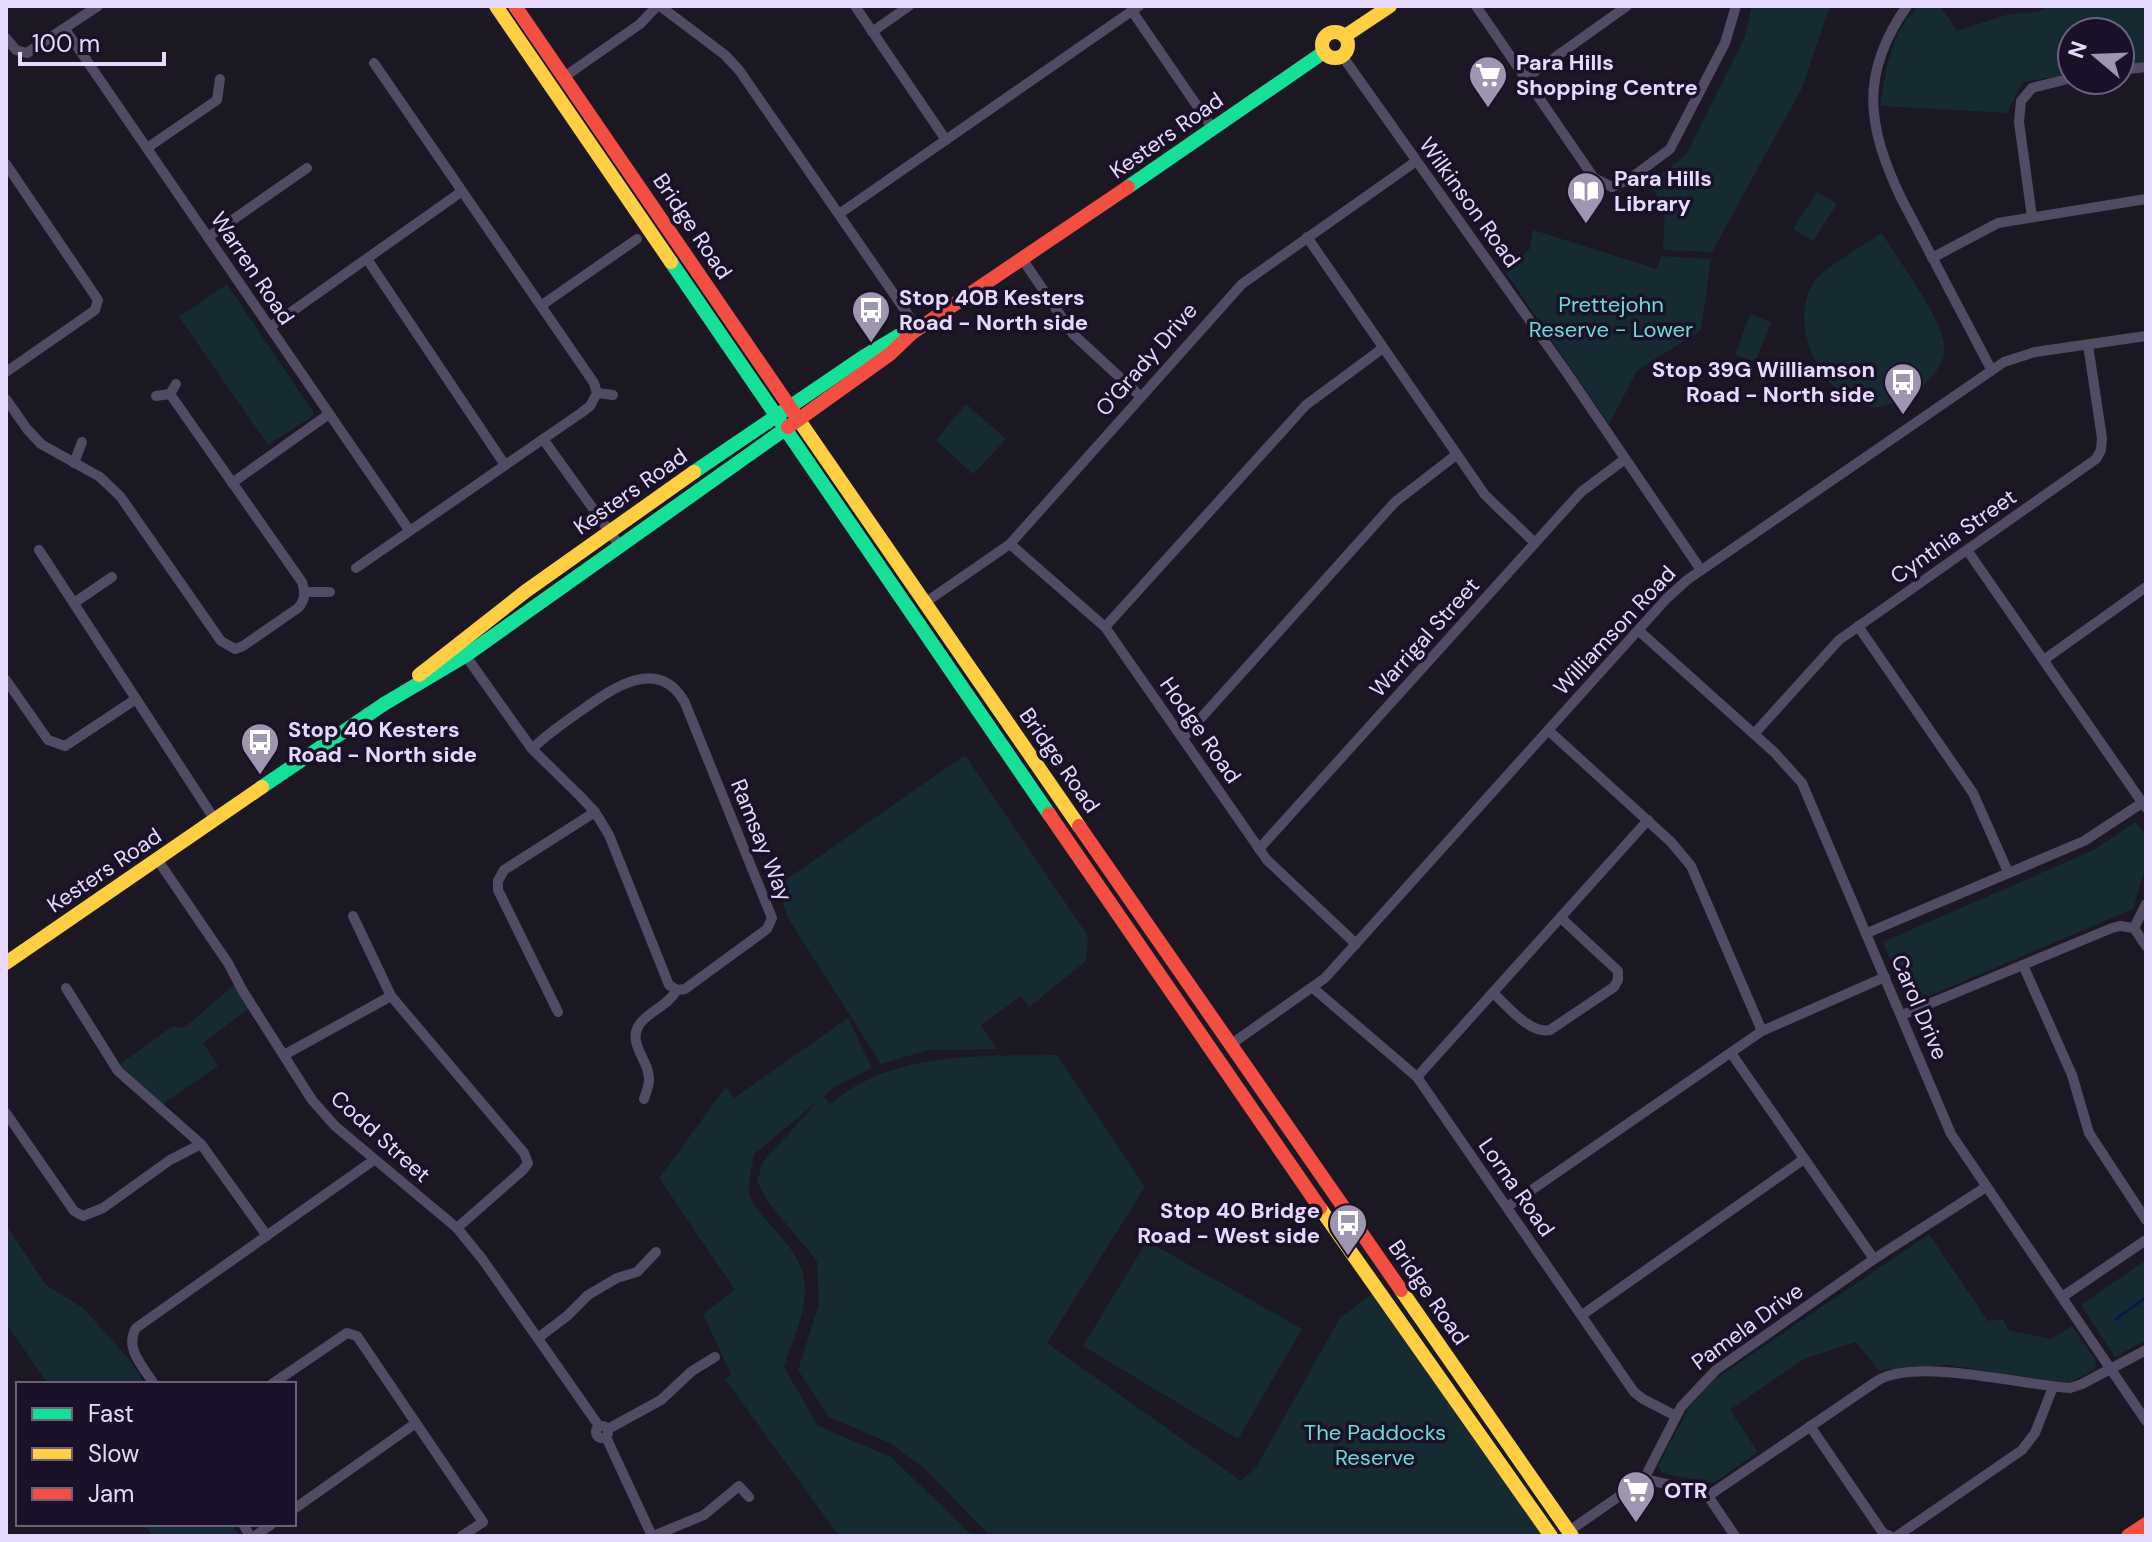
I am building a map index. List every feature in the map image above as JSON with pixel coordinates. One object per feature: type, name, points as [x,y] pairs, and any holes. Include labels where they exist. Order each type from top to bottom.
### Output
[{"type":"main road","name":"Bridge Road","points":[[496,6],[1215,1055],[1551,1536]]},
{"type":"main road","name":"Bridge Road","points":[[515,6],[1568,1534]]},
{"type":"main road","points":[[1345,36],[1390,6]]},
{"type":"main road","points":[[1336,32],[1345,36],[1348,47],[1343,57],[1331,58],[1324,52],[1322,43],[1327,35],[1336,32]]},
{"type":"main road","name":"Kesters Road","points":[[6,963],[461,650],[620,546],[890,354],[915,331],[1324,52]]},
{"type":"main road","points":[[551,86],[564,77]]},
{"type":"main road","name":"Kesters Road","points":[[461,650],[609,532],[884,344],[915,331]]},
{"type":"main road","points":[[753,432],[762,394]]},
{"type":"main road","points":[[912,612],[926,602]]},
{"type":"main road","points":[[1123,919],[1136,909]]},
{"type":"main road","points":[[1215,1055],[1230,1045]]},
{"type":"main road","points":[[1304,1184],[1319,1173]]},
{"type":"street","points":[[6,38],[20,52],[35,50],[98,6]]},
{"type":"street","points":[[564,77],[640,24],[658,6],[732,63],[839,214],[915,331]]},
{"type":"street","points":[[855,6],[946,140]]},
{"type":"street","points":[[872,32],[909,6]]},
{"type":"street","points":[[1476,6],[1594,178],[1604,185],[1616,186],[1670,149],[1725,43],[1736,6]]},
{"type":"street","points":[[1526,78],[1627,6]]},
{"type":"street","points":[[1907,6],[1881,50],[1872,112],[1887,169],[1991,369]]},
{"type":"street","points":[[839,214],[1135,8],[1213,129]]},
{"type":"street","name":"Warren Road","points":[[65,29],[409,530]]},
{"type":"street","name":"Wilkinson Road","points":[[1343,57],[1531,321],[1701,570]]},
{"type":"street","points":[[356,568],[590,406],[597,393],[594,383],[542,305],[374,63]]},
{"type":"street","points":[[147,148],[217,100],[220,79]]},
{"type":"street","points":[[2032,217],[2019,122],[2020,106],[2025,94],[2036,86],[2056,82]]},
{"type":"street","name":"O'Grady Drive","points":[[926,602],[1010,544],[1233,291],[1415,162]]},
{"type":"street","points":[[6,164],[98,304],[88,315],[6,372]]},
{"type":"street","points":[[208,237],[307,168]]},
{"type":"street","points":[[270,327],[461,192]]},
{"type":"street","points":[[1932,258],[1991,226],[2146,199]]},
{"type":"street","points":[[1307,237],[1491,502],[1535,543]]},
{"type":"street","points":[[542,305],[637,239]]},
{"type":"street","points":[[367,259],[505,465]]},
{"type":"street","points":[[1023,260],[1073,334],[1140,396]]},
{"type":"street","name":"Williamson Road","points":[[1230,1045],[1313,988],[1667,598],[1701,570],[1991,369],[2022,355],[2146,336]]},
{"type":"street","name":"Cynthia Street","points":[[1754,734],[1824,654],[1858,626],[2086,468],[2099,455],[2102,438],[2088,345]]},
{"type":"street","points":[[1105,627],[1306,405],[1319,392],[1383,348]]},
{"type":"street","points":[[6,399],[41,444],[100,477],[120,496],[221,641],[235,649],[298,608],[303,602],[302,582],[232,483],[173,389],[156,396]]},
{"type":"street","points":[[597,393],[613,395]]},
{"type":"street","points":[[232,483],[329,414]]},
{"type":"street","points":[[543,439],[620,546]]},
{"type":"street","points":[[74,463],[82,442]]},
{"type":"street","points":[[1183,738],[1395,502],[1456,455]]},
{"type":"street","name":"Warrigal Street","points":[[1259,849],[1581,492],[1625,459]]},
{"type":"street","name":"Hodge Road","points":[[1010,544],[1105,627],[1272,866],[1356,944]]},
{"type":"street","points":[[39,550],[215,820]]},
{"type":"street","points":[[1867,933],[2084,841],[2144,806],[1967,550]]},
{"type":"street","points":[[74,603],[112,577]]},
{"type":"street","points":[[2045,659],[2146,587]]},
{"type":"street","points":[[304,592],[330,592]]},
{"type":"street","points":[[1858,626],[1969,787],[2008,872]]},
{"type":"street","name":"Carol Drive","points":[[1638,630],[1754,734],[1788,767],[1805,789],[1951,1134],[2146,1421]]},
{"type":"street","points":[[461,650],[532,749],[595,812],[609,835],[663,973],[669,985],[677,990],[670,1002],[639,1024],[636,1032],[637,1048],[647,1067],[649,1080],[644,1099]]},
{"type":"street","name":"Ramsay Way","points":[[532,749],[543,737],[627,682],[654,679],[665,682],[681,694],[772,918],[767,929],[693,984],[677,990]]},
{"type":"street","points":[[6,680],[48,740],[65,746],[136,699]]},
{"type":"street","points":[[1548,730],[1677,848],[1695,873],[1762,1031]]},
{"type":"street","points":[[558,1012],[498,890],[498,881],[504,870],[595,812]]},
{"type":"street","points":[[1417,1077],[1648,820]]},
{"type":"street","name":"Codd Street","points":[[157,859],[228,963],[312,1100],[335,1126],[457,1228],[538,1338],[604,1431],[652,1536]]},
{"type":"street","points":[[2134,928],[2146,904]]},
{"type":"street","points":[[353,916],[391,996],[524,1153],[528,1163],[457,1228]]},
{"type":"street","points":[[1493,993],[1531,1026],[1544,1031],[1614,987],[1618,971],[1561,918]]},
{"type":"street","points":[[1902,1015],[2112,928],[2134,928],[2146,946]]},
{"type":"street","points":[[2023,965],[2072,1075],[2089,1133],[2146,1220]]},
{"type":"street","points":[[1507,1207],[1762,1031],[1885,977]]},
{"type":"street","points":[[66,988],[118,1071],[201,1144],[267,1236]]},
{"type":"street","name":"Lorna Road","points":[[1313,988],[1417,1077],[1634,1392],[1676,1416]]},
{"type":"street","points":[[284,1055],[391,996]]},
{"type":"street","points":[[1731,1053],[1874,1259]]},
{"type":"street","points":[[6,1113],[74,1211],[83,1216],[103,1208],[170,1160],[201,1144]]},
{"type":"street","points":[[1582,1315],[1804,1159]]},
{"type":"street","points":[[153,1382],[131,1347],[131,1337],[136,1328],[374,1160]]},
{"type":"street","name":"Pamela Drive","points":[[1568,1534],[1644,1479],[1676,1416],[1716,1370],[1874,1259],[1986,1187]]},
{"type":"street","points":[[2062,1297],[2146,1240]]},
{"type":"street","points":[[538,1338],[588,1295],[617,1278],[637,1272],[656,1252]]},
{"type":"street","points":[[275,1382],[347,1333],[357,1336],[483,1522],[462,1536]]},
{"type":"street","points":[[1708,1496],[1890,1374],[1963,1374],[2053,1387],[2077,1387],[2146,1350]]},
{"type":"street","points":[[604,1431],[661,1400],[692,1371],[715,1357]]},
{"type":"street","points":[[1897,1536],[2022,1450],[2038,1427],[2053,1387]]},
{"type":"street","points":[[296,1508],[416,1423]]},
{"type":"street","points":[[1810,1426],[1883,1533],[1890,1536]]},
{"type":"street","points":[[1644,1479],[1699,1490],[1708,1496],[1735,1536]]},
{"type":"street","points":[[652,1536],[704,1515],[739,1486],[749,1497]]},
{"type":"green space","points":[[1752,6],[1830,6],[1802,88],[1712,252],[1663,250],[1665,207],[1648,183],[1686,155],[1744,39]]},
{"type":"green space","points":[[1919,6],[1940,6],[1957,31],[2006,15],[2037,12],[2051,6],[2146,6],[2146,63],[2136,65],[2136,16],[2056,16],[2056,77],[2023,82],[2007,113],[1880,106],[1887,65],[1896,38]]},
{"type":"green space","points":[[1817,192],[1837,204],[1813,241],[1793,229]]},
{"type":"green space","name":"Prettejohn Reserve - Lower","points":[[1533,230],[1657,269],[1661,256],[1711,259],[1701,330],[1637,371],[1609,424],[1504,270],[1529,250]]},
{"type":"green space","points":[[1882,233],[1935,318],[1945,350],[1940,364],[1922,387],[1893,403],[1874,407],[1855,402],[1838,391],[1824,375],[1806,336],[1804,315],[1808,295],[1817,278]]},
{"type":"green space","points":[[227,284],[313,412],[313,416],[268,445],[179,317]]},
{"type":"green space","points":[[1750,314],[1771,322],[1755,362],[1735,355]]},
{"type":"green space","points":[[966,404],[1006,439],[973,474],[936,440]]},
{"type":"green space","points":[[965,755],[1088,936],[1086,961],[1029,1007],[1021,996],[981,1025],[997,1049],[928,1050],[881,1064],[788,918],[777,886]]},
{"type":"green space","points":[[2135,822],[2146,835],[2146,865],[2133,909],[1910,1004],[1883,942],[2092,851]]},
{"type":"green space","points":[[238,982],[252,1006],[203,1043],[218,1066],[159,1107],[116,1067],[173,1026],[184,1028]]},
{"type":"green space","name":"The Paddocks Reserve","points":[[848,1018],[872,1068],[836,1086],[823,1097],[830,1104],[881,1074],[909,1065],[968,1057],[1057,1055],[1145,1187],[1047,1343],[1241,1481],[1257,1466],[1340,1318],[1377,1290],[1549,1536],[990,1536],[925,1469],[890,1443],[829,1417],[798,1370],[819,1304],[817,1261],[768,1202],[757,1181],[763,1162],[817,1102],[754,1154],[749,1182],[752,1200],[793,1253],[804,1278],[802,1312],[784,1367],[818,1426],[891,1457],[973,1536],[839,1536],[725,1379],[731,1374],[703,1314],[735,1290],[659,1178],[726,1087],[734,1098]]},
{"type":"green space","points":[[6,1225],[46,1285],[83,1308],[128,1358],[144,1382],[47,1382],[6,1323]]},
{"type":"green space","points":[[1929,1234],[1988,1321],[2003,1319],[2008,1330],[2051,1339],[2072,1326],[2096,1361],[2095,1370],[2068,1383],[1948,1365],[1878,1370],[1856,1342],[1804,1359],[1730,1410],[1758,1452],[1715,1482],[1662,1473],[1658,1466],[1689,1408],[1714,1380]]},
{"type":"green space","points":[[1147,1241],[1302,1329],[1238,1439],[1083,1346]]},
{"type":"green space","points":[[2146,1260],[2146,1340],[2115,1357],[2081,1305]]},
{"type":"green space","points":[[145,1526],[233,1526],[239,1536],[152,1536]]},
{"type":"waterway","points":[[2116,1319],[2146,1297]]},
{"type":"traffic: fast","points":[[1128,187],[1324,52]]},
{"type":"traffic: fast","points":[[671,262],[1049,814]]},
{"type":"traffic: fast","points":[[694,472],[863,357],[898,336],[909,333]]},
{"type":"traffic: fast","points":[[262,787],[384,704],[465,656],[788,427]]},
{"type":"traffic: slow","points":[[496,6],[671,262]]},
{"type":"traffic: slow","points":[[1345,36],[1390,6]]},
{"type":"traffic: slow","points":[[1335,32],[1344,36],[1348,45],[1344,54],[1335,58],[1326,54],[1322,45],[1326,36],[1335,32]]},
{"type":"traffic: slow","points":[[796,416],[1079,826]]},
{"type":"traffic: slow","points":[[419,675],[526,591],[694,472]]},
{"type":"traffic: slow","points":[[6,963],[262,787]]},
{"type":"traffic: slow","points":[[1320,1208],[1551,1536]]},
{"type":"traffic: slow","points":[[1401,1290],[1572,1536]]},
{"type":"traffic: jam","points":[[515,6],[796,416]]},
{"type":"traffic: jam","points":[[788,427],[890,354],[912,333],[1128,187]]},
{"type":"traffic: jam","points":[[1049,814],[1320,1208]]},
{"type":"traffic: jam","points":[[1079,826],[1401,1290]]},
{"type":"traffic: jam","points":[[2128,1536],[2146,1524]]},
{"type":"place","name":"Para Hills Shopping Centre","points":[[1488,109]]},
{"type":"place","name":"Para Hills Library","points":[[1586,225]]},
{"type":"place","name":"Stop 40B Kesters Road - North side","points":[[871,344]]},
{"type":"place","name":"Stop 39G Williamson Road - North side","points":[[1903,416]]},
{"type":"place","name":"Stop 40 Kesters Road - North side","points":[[260,776]]},
{"type":"place","name":"Stop 40 Bridge Road - West side","points":[[1348,1257]]},
{"type":"place","name":"OTR","points":[[1636,1524]]}]
